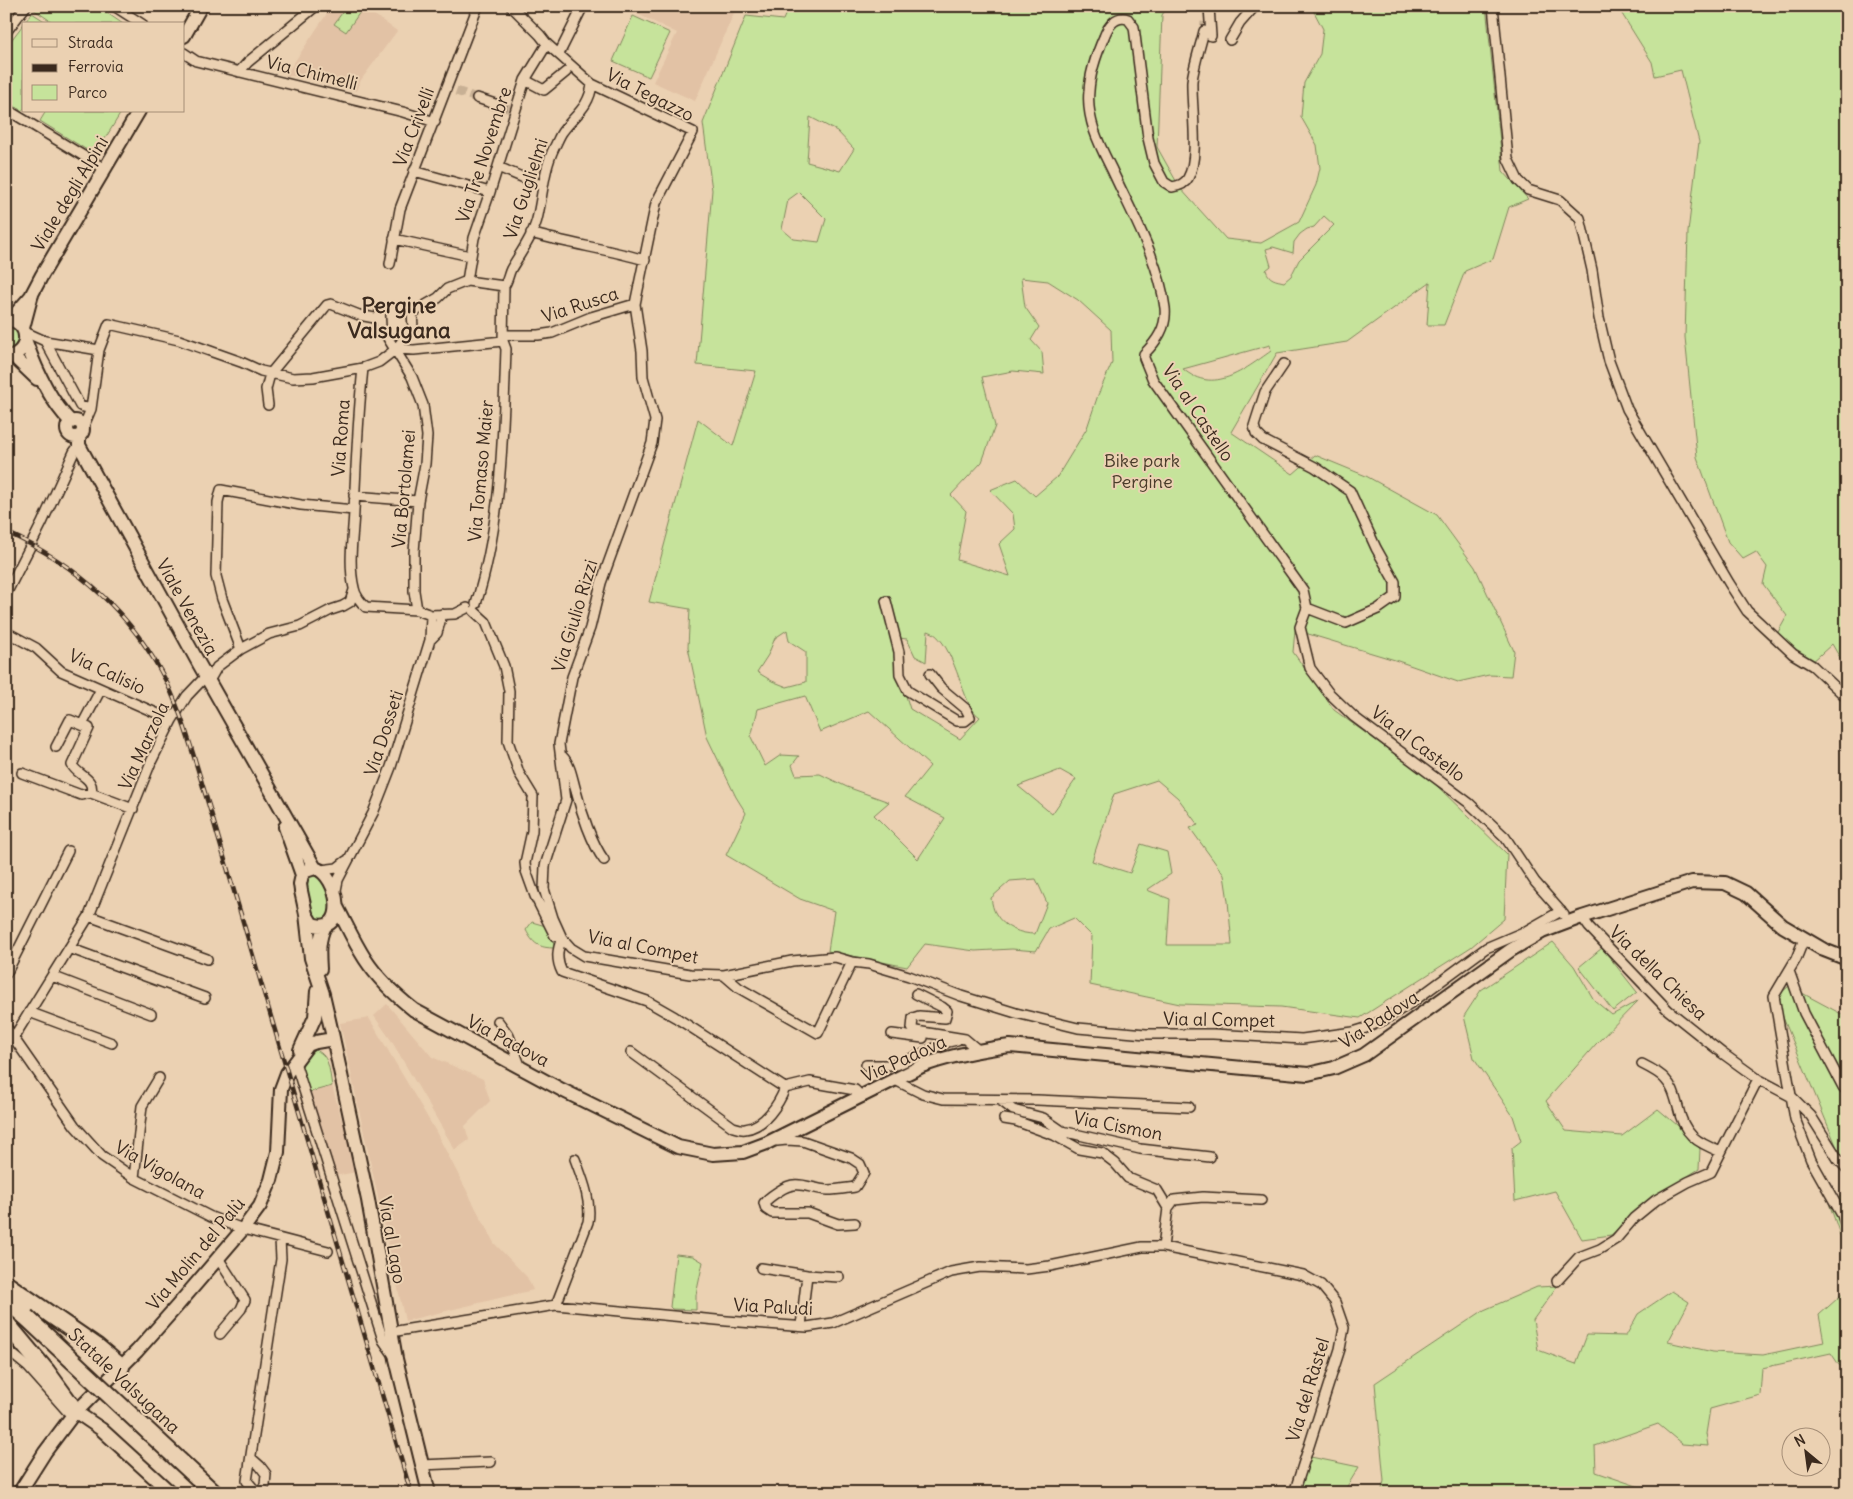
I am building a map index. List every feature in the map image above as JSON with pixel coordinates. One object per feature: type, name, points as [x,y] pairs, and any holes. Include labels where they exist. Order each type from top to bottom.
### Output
[{"type":"highway","points":[[6,1284],[110,1357],[121,1367]]},
{"type":"highway","name":"Statale Valsugana","points":[[6,1300],[17,1321],[214,1493]]},
{"type":"highway","name":"Statale Valsugana","points":[[6,1311],[202,1493]]},
{"type":"highway","points":[[17,1321],[74,1414]]},
{"type":"main road","points":[[185,34],[201,6]]},
{"type":"main road","name":"Viale degli Alpini","points":[[32,294],[138,112]]},
{"type":"main road","points":[[32,294],[9,319],[19,323],[25,334],[33,362],[62,413],[70,422],[78,422],[80,437]]},
{"type":"main road","points":[[9,357],[18,353],[25,334],[32,294]]},
{"type":"main road","points":[[9,357],[30,371],[54,400]]},
{"type":"main road","name":"Viale Venezia","points":[[80,437],[206,676],[271,792],[318,869],[329,879],[336,901]]},
{"type":"main road","name":"Viale Venezia","points":[[271,792],[302,875],[300,884],[309,932],[309,946],[323,994]]},
{"type":"main road","points":[[302,875],[306,871],[318,869]]},
{"type":"main road","name":"Via Padova","points":[[336,901],[350,933],[375,973],[396,996],[414,1010],[521,1068],[678,1147],[713,1154],[743,1152],[766,1143],[941,1059],[978,1050],[1010,1046],[1300,1074],[1334,1068],[1364,1055],[1510,950],[1542,932],[1565,916],[1582,916],[1692,882],[1725,883],[1746,893],[1783,926],[1804,939],[1847,959]]},
{"type":"main road","points":[[323,994],[319,950],[322,933],[335,918],[336,901]]},
{"type":"main road","points":[[306,914],[312,924],[328,924],[343,928],[350,933]]},
{"type":"main road","points":[[295,1062],[315,1018],[317,1009],[316,973]]},
{"type":"main road","name":"Via al Lago","points":[[323,994],[366,1191],[396,1358],[428,1493]]},
{"type":"main road","points":[[295,1062],[304,1049],[312,1043],[333,1036],[324,1028],[313,1030],[307,1034]]},
{"type":"main road","name":"Via Molin del Palù","points":[[19,1493],[45,1452],[74,1414],[121,1367],[218,1258],[260,1206],[271,1180],[278,1152],[281,1089],[287,1073],[295,1062]]},
{"type":"main road","points":[[74,1414],[101,1429],[171,1493]]},
{"type":"street","points":[[6,32],[26,6]]},
{"type":"street","points":[[114,6],[139,22]]},
{"type":"street","points":[[239,72],[248,62],[316,6]]},
{"type":"street","name":"Via Crivelli","points":[[390,264],[400,209],[435,122],[452,89],[478,6]]},
{"type":"street","name":"Via Tegazzo","points":[[511,6],[547,44],[592,84],[693,132],[656,203],[635,304]]},
{"type":"street","points":[[559,54],[583,6]]},
{"type":"street","points":[[1230,40],[1240,23],[1254,6]]},
{"type":"street","points":[[1493,6],[1508,159],[1518,180],[1528,190],[1560,200],[1580,218],[1609,361],[1627,409],[1690,518],[1747,611],[1793,654],[1813,666],[1847,698]]},
{"type":"street","points":[[1206,30],[1209,7]]},
{"type":"street","points":[[1206,30],[1209,7]]},
{"type":"street","name":"Via al Castello","points":[[1206,30],[1192,79],[1194,145],[1192,166],[1188,178],[1183,184],[1172,187],[1164,182],[1154,163],[1148,138],[1134,28],[1128,19],[1116,20],[1107,28],[1088,91],[1090,116],[1097,139],[1157,271],[1165,309],[1164,326],[1151,348],[1144,354],[1146,364],[1153,380],[1188,431],[1303,590],[1307,608],[1300,627],[1310,668],[1328,692],[1354,717],[1470,803],[1505,837],[1535,882],[1565,916]]},
{"type":"street","name":"Via Tre Novembre","points":[[467,281],[470,256],[498,167],[513,110],[525,80],[547,44]]},
{"type":"street","name":"Via Chimelli","points":[[185,54],[196,60],[239,72],[403,112],[435,122]]},
{"type":"street","points":[[525,80],[544,90],[566,72]]},
{"type":"street","name":"Via Guglielmi","points":[[504,286],[509,279],[510,271],[521,255],[538,216],[543,186],[555,146],[562,132],[575,119],[590,96],[592,84]]},
{"type":"street","points":[[477,98],[501,106]]},
{"type":"street","points":[[6,109],[105,169]]},
{"type":"street","points":[[498,167],[543,186]]},
{"type":"street","points":[[414,171],[490,192]]},
{"type":"street","points":[[531,233],[645,260]]},
{"type":"street","points":[[394,239],[470,256]]},
{"type":"street","points":[[6,594],[42,523],[91,409],[99,350],[109,324],[179,340],[270,374],[293,378],[313,378],[364,368],[379,362],[396,349],[413,327],[410,308],[438,298],[448,289],[467,281],[504,286]]},
{"type":"street","name":"Via Tomaso Maier","points":[[472,608],[490,550],[499,485],[506,358],[504,286]]},
{"type":"street","points":[[268,405],[266,389],[270,374],[327,305],[331,304],[380,323],[380,308]]},
{"type":"street","name":"Via Rusca","points":[[396,349],[414,350],[552,333],[591,317],[635,304]]},
{"type":"street","name":"Via Giulio Rizzi","points":[[562,938],[544,890],[545,866],[566,800],[559,744],[572,677],[590,628],[601,583],[652,443],[655,420],[643,376],[642,352],[635,304]]},
{"type":"street","name":"Via Bortolamei","points":[[380,323],[409,373],[423,405],[427,436],[425,464],[418,501],[414,552],[414,591],[417,610]]},
{"type":"street","points":[[25,334],[45,341],[99,350]]},
{"type":"street","points":[[45,341],[80,406],[91,409]]},
{"type":"street","points":[[1284,364],[1265,392],[1254,426],[1256,433],[1263,440],[1315,467],[1350,491],[1376,548],[1395,582],[1395,597],[1378,609],[1346,623],[1307,608]]},
{"type":"street","name":"Via Roma","points":[[354,590],[351,566],[356,440],[364,368]]},
{"type":"street","points":[[354,510],[301,505],[221,490],[218,502],[216,576],[222,599],[241,649],[269,634],[300,626],[331,610],[344,606],[350,602],[354,590]]},
{"type":"street","points":[[354,496],[418,501]]},
{"type":"street","points":[[354,590],[362,604],[366,607],[417,610],[431,615],[455,614],[472,608]]},
{"type":"street","points":[[886,601],[899,652],[900,675],[908,691],[957,721],[965,721],[970,717],[966,709],[946,694],[930,674]]},
{"type":"street","name":"Via al Compet","points":[[472,608],[486,622],[504,666],[509,691],[508,740],[519,773],[533,796],[532,831],[525,863],[526,871],[535,896],[555,936],[562,938],[571,948],[584,956],[690,974],[724,975],[792,961],[835,956],[852,962],[869,964],[1007,1010],[1078,1028],[1146,1034],[1213,1034],[1302,1039],[1353,1032],[1384,1020],[1414,1001],[1486,948],[1526,930],[1565,916]]},
{"type":"street","points":[[430,640],[438,633],[442,614]]},
{"type":"street","name":"Via Dosseti","points":[[336,901],[338,880],[373,813],[391,767],[430,640],[431,615]]},
{"type":"street","name":"Via Calisio","points":[[6,632],[36,648],[61,672],[172,720]]},
{"type":"street","name":"Via Marzola","points":[[14,1037],[88,916],[151,762],[172,720],[187,696],[206,676],[241,649]]},
{"type":"street","name":"Via Marzola","points":[[91,793],[92,788],[87,778],[75,771],[72,765],[89,728],[82,725],[101,689]]},
{"type":"street","points":[[56,747],[70,720],[82,725]]},
{"type":"street","points":[[562,756],[568,762],[597,851],[604,860]]},
{"type":"street","name":"Via Marzola","points":[[22,773],[81,795],[91,793],[133,809]]},
{"type":"street","points":[[6,974],[68,851]]},
{"type":"street","points":[[318,869],[337,868],[351,856]]},
{"type":"street","points":[[88,916],[207,960]]},
{"type":"street","name":"Via della Chiesa","points":[[1582,916],[1589,927],[1668,1010],[1758,1079],[1792,1097],[1812,1116],[1838,1159],[1847,1169]]},
{"type":"street","points":[[562,938],[558,948],[559,966],[562,972],[647,1001],[785,1088],[810,1082],[855,1090],[862,1096]]},
{"type":"street","points":[[1804,939],[1789,971],[1774,996],[1795,1119],[1811,1160],[1842,1215],[1847,1229]]},
{"type":"street","points":[[69,948],[205,998]]},
{"type":"street","points":[[724,975],[739,988],[818,1033],[852,962]]},
{"type":"street","points":[[1789,971],[1804,1013],[1838,1079],[1847,1091]]},
{"type":"street","points":[[52,976],[151,1014]]},
{"type":"street","points":[[916,994],[947,1011],[945,1018],[919,1016],[914,1018],[912,1028],[916,1031],[965,1039],[978,1050]]},
{"type":"street","points":[[29,1012],[112,1043]]},
{"type":"street","points":[[498,1021],[509,1036],[521,1068]]},
{"type":"street","name":"Via Vigolana","points":[[6,1027],[75,1126],[102,1156],[134,1178],[211,1217],[243,1229],[328,1251]]},
{"type":"street","points":[[892,1034],[948,1042]]},
{"type":"street","points":[[866,1065],[897,1066],[948,1042],[965,1039]]},
{"type":"street","points":[[631,1052],[733,1127],[745,1129],[760,1124],[781,1098],[785,1088]]},
{"type":"street","points":[[295,1062],[383,1340],[396,1358]]},
{"type":"street","points":[[1642,1064],[1665,1078],[1674,1091],[1680,1116],[1688,1132],[1700,1143],[1721,1152]]},
{"type":"street","points":[[134,1178],[142,1106],[159,1078]]},
{"type":"street","points":[[1557,1281],[1579,1257],[1600,1249],[1616,1239],[1634,1218],[1656,1200],[1688,1182],[1711,1172],[1758,1079]]},
{"type":"street","name":"Via Cismon","points":[[895,1080],[923,1094],[943,1099],[1189,1108]]},
{"type":"street","name":"Via Cismon","points":[[999,1100],[1014,1110],[1043,1118],[1062,1131],[1140,1149],[1210,1156]]},
{"type":"street","points":[[1004,1119],[1016,1121],[1054,1136],[1079,1149],[1102,1153],[1115,1163],[1128,1178],[1156,1190],[1168,1208]]},
{"type":"street","points":[[766,1143],[787,1140],[803,1141],[851,1158],[860,1164],[864,1173],[855,1187],[827,1190],[798,1184],[787,1185],[768,1198],[764,1203],[766,1209],[772,1213],[808,1213],[838,1224],[855,1223]]},
{"type":"street","points":[[556,1305],[590,1213],[583,1181],[575,1159]]},
{"type":"street","points":[[1163,1247],[1168,1208],[1174,1200],[1186,1198],[1261,1200]]},
{"type":"street","points":[[251,1458],[281,1259],[280,1239]]},
{"type":"street","name":"Via Paludi","points":[[391,1332],[556,1305],[727,1321],[801,1326],[821,1325],[833,1323],[952,1272],[980,1267],[1026,1269],[1050,1266],[1142,1247],[1163,1247]]},
{"type":"street","name":"Via del Ràstel","points":[[1163,1247],[1303,1275],[1320,1285],[1335,1302],[1344,1328],[1340,1349],[1294,1493]]},
{"type":"street","points":[[218,1258],[245,1300],[241,1309],[220,1334]]},
{"type":"street","points":[[761,1268],[808,1275],[839,1276]]},
{"type":"street","points":[[801,1326],[808,1275]]},
{"type":"street","points":[[6,1349],[28,1367],[74,1414]]},
{"type":"street","points":[[421,1465],[491,1462]]},
{"type":"shaded area","points":[[334,6],[362,6],[397,31],[361,80],[356,91],[298,76],[285,76]]},
{"type":"shaded area","points":[[621,6],[737,6],[695,101],[653,82],[677,33]]},
{"type":"shaded area","points":[[387,1004],[432,1057],[483,1079],[490,1101],[465,1126],[469,1140],[455,1150],[391,1040],[374,1016]]},
{"type":"shaded area","points":[[369,1018],[435,1130],[494,1243],[527,1277],[533,1290],[405,1321],[340,1023]]},
{"type":"shaded area","points":[[332,1086],[357,1172],[334,1176],[310,1092]]},
{"type":"green space","points":[[35,6],[97,6],[120,22],[52,22],[33,9]]},
{"type":"green space","points":[[347,6],[351,6],[360,12],[346,32],[334,24]]},
{"type":"green space","name":"Bike park Pergine","points":[[789,6],[1168,6],[1162,15],[1157,147],[1180,188],[1226,239],[1261,243],[1299,222],[1316,185],[1320,168],[1317,145],[1301,117],[1304,83],[1320,54],[1323,29],[1311,6],[1486,6],[1503,171],[1528,199],[1509,207],[1493,259],[1465,271],[1444,325],[1427,325],[1430,282],[1347,342],[1277,353],[1231,432],[1293,474],[1315,455],[1366,476],[1437,515],[1475,567],[1514,651],[1511,676],[1489,675],[1458,682],[1395,660],[1295,630],[1293,652],[1334,710],[1433,782],[1507,854],[1504,919],[1471,947],[1360,1018],[1281,1007],[1180,1004],[1090,985],[1092,936],[1074,918],[1049,929],[1036,951],[1012,949],[975,951],[925,944],[907,967],[828,951],[834,911],[800,899],[726,855],[746,813],[736,797],[707,737],[688,647],[690,609],[649,602],[698,419],[733,446],[756,371],[697,365],[712,190],[703,123],[746,16],[783,20]],"holes":[[[810,117],[837,131],[854,149],[840,171],[807,162]],[[799,192],[826,219],[819,242],[794,239],[782,229],[788,200]],[[1324,216],[1334,225],[1299,260],[1291,276],[1284,282],[1271,278],[1266,270],[1271,266],[1266,249],[1273,247],[1293,253],[1294,242],[1300,234],[1314,227]],[[1021,278],[1048,281],[1078,300],[1111,330],[1112,363],[1098,395],[1087,428],[1057,477],[1035,496],[1017,479],[990,490],[1013,514],[1015,529],[999,544],[1010,576],[957,560],[966,511],[951,495],[982,462],[995,426],[982,377],[1013,371],[1044,374],[1042,352],[1031,340],[1039,327],[1025,307]],[[1270,345],[1271,351],[1239,372],[1217,380],[1206,380],[1183,369]],[[787,630],[789,641],[806,652],[806,682],[787,687],[757,672],[768,655],[775,638]],[[928,631],[936,635],[949,653],[968,700],[973,710],[980,717],[960,739],[910,709],[894,657],[899,638],[907,639],[915,656],[926,662]],[[805,696],[820,732],[869,711],[930,766],[905,797],[945,818],[918,859],[874,815],[889,802],[847,787],[820,774],[796,775],[792,765],[799,756],[781,755],[765,766],[751,737],[758,709]],[[1060,770],[1076,779],[1052,814],[1018,786]],[[1157,780],[1178,798],[1198,825],[1190,828],[1224,875],[1232,945],[1167,945],[1170,899],[1147,890],[1171,874],[1167,852],[1141,844],[1130,873],[1092,861],[1114,794]],[[1036,879],[1047,903],[1035,934],[1019,931],[999,919],[991,898],[1010,881]]]},
{"type":"green space","points":[[1617,6],[1847,6],[1847,670],[1832,644],[1810,664],[1777,634],[1787,616],[1763,584],[1767,567],[1756,552],[1743,559],[1728,542],[1697,457],[1685,337],[1688,232],[1699,142],[1681,70],[1655,76],[1652,62]]},
{"type":"green space","points":[[32,13],[46,22],[25,22]]},
{"type":"green space","points":[[633,16],[670,33],[649,77],[613,61]]},
{"type":"green space","points":[[22,26],[22,111],[6,101],[6,47]]},
{"type":"green space","points":[[45,112],[121,112],[95,155],[40,121]]},
{"type":"green space","points":[[6,326],[16,329],[19,335],[18,343],[13,349],[6,350]]},
{"type":"green space","points":[[316,876],[323,884],[330,902],[329,914],[322,919],[314,917],[309,903],[305,883],[308,877]]},
{"type":"green space","points":[[532,922],[549,927],[555,948],[541,946],[531,939],[526,930]]},
{"type":"green space","points":[[1553,942],[1574,966],[1594,1000],[1612,1015],[1639,1000],[1596,1044],[1546,1101],[1566,1131],[1622,1136],[1658,1109],[1683,1130],[1700,1149],[1699,1169],[1656,1196],[1611,1235],[1582,1239],[1555,1191],[1515,1201],[1512,1148],[1521,1141],[1513,1116],[1474,1058],[1464,1016],[1481,990]]},
{"type":"green space","points":[[1602,948],[1637,992],[1613,1011],[1579,967]]},
{"type":"green space","points":[[1789,986],[1847,1017],[1847,1166],[1843,1162],[1775,998]]},
{"type":"green space","points":[[312,1049],[322,1054],[328,1063],[332,1086],[310,1092],[301,1067]]},
{"type":"green space","points":[[1847,1193],[1847,1255],[1829,1203]]},
{"type":"green space","points":[[676,1254],[693,1256],[703,1262],[696,1295],[696,1310],[672,1309],[670,1307]]},
{"type":"green space","points":[[1557,1286],[1533,1320],[1538,1350],[1576,1364],[1587,1335],[1626,1336],[1638,1314],[1672,1291],[1689,1302],[1668,1342],[1713,1352],[1763,1355],[1824,1342],[1819,1315],[1847,1290],[1847,1371],[1839,1365],[1831,1353],[1762,1368],[1760,1395],[1710,1409],[1706,1434],[1708,1446],[1682,1444],[1658,1424],[1595,1446],[1596,1472],[1657,1493],[1381,1493],[1384,1481],[1375,1383],[1484,1310],[1537,1287]]},
{"type":"green space","points":[[1306,1456],[1359,1467],[1343,1493],[1295,1493]]},
{"type":"tunnel","points":[[1204,31],[1205,22]]},
{"type":"tunnel","points":[[456,91],[477,98]]},
{"type":"tunnel","points":[[501,106],[511,109]]},
{"type":"railway","points":[[6,532],[56,559],[100,593],[137,634],[167,683],[190,743],[209,806],[411,1493]]},
{"type":"district","name":"Pergine Valsugana","points":[[399,318]]}]
